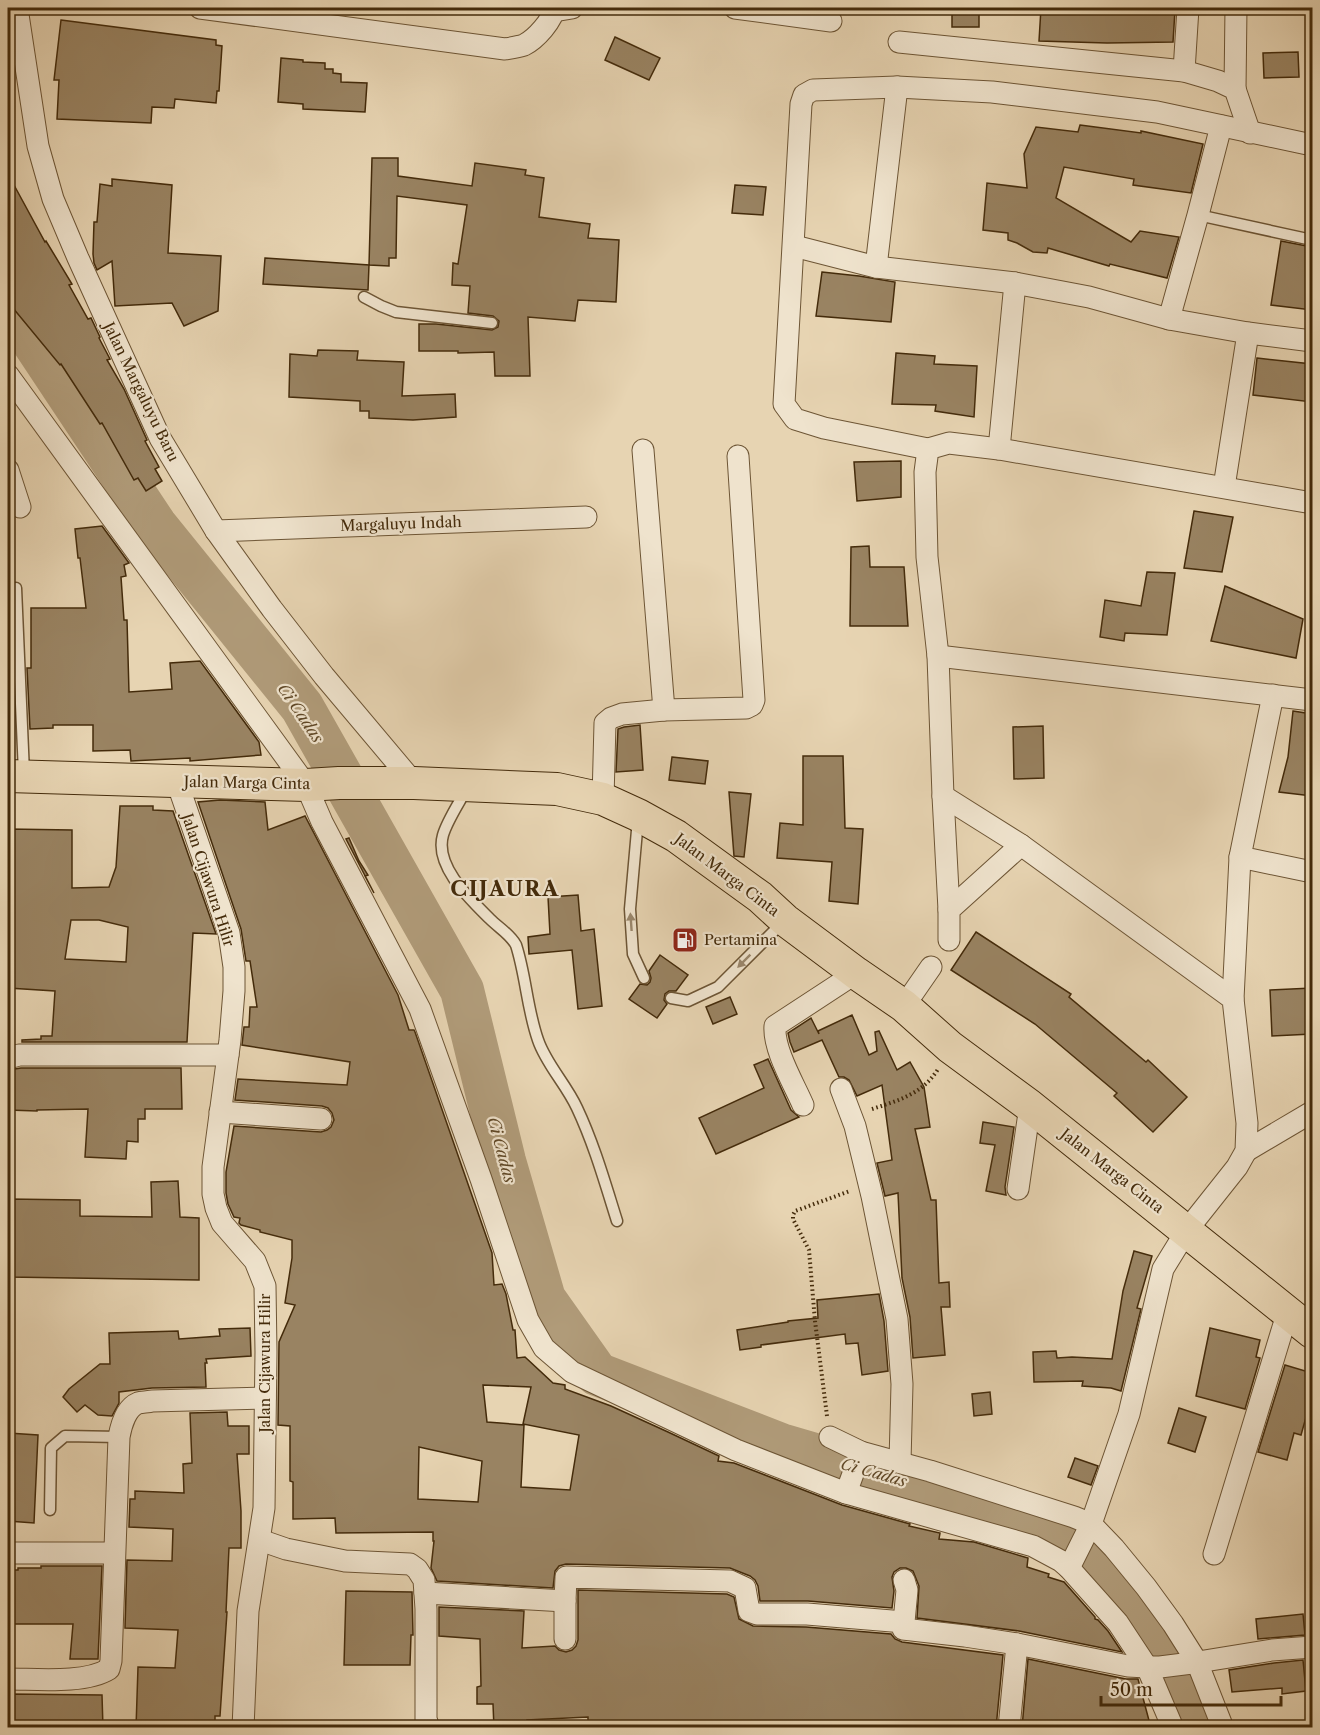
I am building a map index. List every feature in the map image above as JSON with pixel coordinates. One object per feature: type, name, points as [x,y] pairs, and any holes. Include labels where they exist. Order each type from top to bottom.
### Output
[{"type":"main road","name":"Jalan Marga Cinta","points":[[16,776],[306,785],[468,784],[557,789],[603,799],[676,836],[760,897],[785,920],[904,1006],[950,1047],[1030,1106],[1312,1332]]},
{"type":"street","name":"Jalan Margaluyu Baru","points":[[18,8],[38,146],[53,199],[78,258],[216,531],[402,783]]},
{"type":"street","points":[[200,8],[505,49],[525,44],[543,29],[560,9]]},
{"type":"street","points":[[735,8],[831,21]]},
{"type":"street","points":[[1184,71],[1188,8]]},
{"type":"street","points":[[1236,8],[1235,89],[1250,133]]},
{"type":"street","points":[[899,42],[1184,71],[1218,81],[1235,89]]},
{"type":"street","points":[[876,267],[897,87]]},
{"type":"street","points":[[1312,145],[1157,112],[992,92],[897,87],[813,90],[804,94],[801,104],[784,404],[795,419],[824,428],[928,449],[950,443],[999,449],[1312,503]]},
{"type":"street","points":[[1169,319],[1221,126]]},
{"type":"street","points":[[794,246],[876,267],[1015,283],[1089,297],[1169,319],[1248,333],[1312,340]]},
{"type":"street","points":[[999,449],[1015,283]]},
{"type":"street","points":[[1224,487],[1248,333]]},
{"type":"street","points":[[8,375],[306,785],[322,822],[420,1009],[481,1179],[528,1320],[544,1348],[572,1372],[736,1450],[848,1489],[1033,1546],[1061,1561],[1072,1563],[1154,1667],[1173,1728]]},
{"type":"street","points":[[928,449],[925,472],[927,557],[938,656],[949,940]]},
{"type":"street","points":[[644,450],[664,710]]},
{"type":"street","points":[[603,799],[606,723],[610,717],[664,710],[746,708],[752,705],[754,700],[738,456]]},
{"type":"street","points":[[8,470],[21,507]]},
{"type":"street","name":"Margaluyu Indah","points":[[216,531],[586,517]]},
{"type":"street","points":[[938,656],[1312,700]]},
{"type":"street","points":[[1072,1563],[1089,1528],[1129,1414],[1163,1269],[1196,1238],[1221,1187],[1238,1167],[1246,1150],[1247,1123],[1233,999],[1240,857],[1273,695]]},
{"type":"street","name":"Jalan Cijawura Hilir","points":[[177,782],[229,933],[234,967],[228,1055],[213,1167],[213,1194],[222,1223],[255,1261],[265,1286],[264,1508],[248,1611],[243,1728]]},
{"type":"street","points":[[943,796],[1021,845],[1233,999]]},
{"type":"street","points":[[949,910],[1021,845]]},
{"type":"street","points":[[1240,857],[1312,872]]},
{"type":"street","points":[[904,1006],[931,967]]},
{"type":"street","points":[[803,1105],[779,1050],[775,1026],[856,973]]},
{"type":"street","points":[[8,1058],[19,1055],[228,1055]]},
{"type":"street","points":[[842,1089],[855,1126],[869,1184],[897,1319],[902,1384],[900,1462]]},
{"type":"street","points":[[1017,1189],[1030,1106]]},
{"type":"street","points":[[220,1112],[321,1119]]},
{"type":"street","points":[[1246,1150],[1312,1112]]},
{"type":"street","points":[[1214,1554],[1288,1311]]},
{"type":"street","points":[[8,1679],[76,1679],[97,1676],[109,1670],[119,1437],[121,1425],[135,1404],[152,1401],[265,1398]]},
{"type":"street","points":[[830,1437],[861,1454],[900,1462],[1074,1517],[1089,1528],[1146,1587],[1173,1624],[1195,1663],[1222,1728]]},
{"type":"street","points":[[848,1489],[861,1454]]},
{"type":"street","points":[[260,1540],[286,1549],[345,1561],[410,1564],[417,1569],[424,1580],[425,1593],[426,1719],[429,1728]]},
{"type":"street","points":[[8,1553],[114,1553]]},
{"type":"street","points":[[566,1639],[566,1577],[730,1581],[745,1588],[749,1611],[757,1614],[807,1614],[904,1622]]},
{"type":"street","points":[[904,1580],[907,1590],[903,1629],[1017,1644],[1128,1666],[1154,1667],[1195,1663],[1272,1650],[1312,1647]]},
{"type":"street","points":[[425,1593],[565,1601]]},
{"type":"street","points":[[1010,1728],[1017,1644]]},
{"type":"lane","points":[[1198,215],[1312,240]]},
{"type":"lane","points":[[364,297],[396,312],[492,323]]},
{"type":"lane","points":[[16,588],[16,776]]},
{"type":"lane","points":[[468,784],[443,833],[441,845],[445,864],[467,896],[513,939],[516,945],[538,1042],[575,1105],[588,1133],[617,1221]]},
{"type":"lane","points":[[638,815],[630,909],[633,954],[644,978]]},
{"type":"lane","points":[[671,998],[688,1001],[718,987],[785,920]]},
{"type":"lane","points":[[50,1510],[51,1448],[66,1436],[119,1437]]},
{"type":"path","points":[[851,1116],[898,1101],[921,1090],[934,1076],[950,1047]]},
{"type":"path","points":[[830,1437],[815,1321],[809,1250],[793,1215],[795,1211],[869,1184]]},
{"type":"building","points":[[952,8],[979,8],[979,27],[952,27]]},
{"type":"building","points":[[1041,8],[1108,8],[1108,11],[1175,10],[1173,42],[1039,41]]},
{"type":"building","points":[[61,20],[216,40],[216,45],[222,46],[216,103],[175,99],[174,108],[152,107],[151,123],[57,119],[59,80],[54,80]]},
{"type":"building","points":[[615,37],[660,58],[649,80],[605,60]]},
{"type":"building","points":[[1298,52],[1299,77],[1264,78],[1263,53]]},
{"type":"building","points":[[281,58],[325,63],[325,69],[333,69],[333,73],[341,74],[341,82],[367,83],[365,112],[303,109],[303,104],[278,102]]},
{"type":"building","points":[[1080,125],[1141,133],[1141,131],[1203,144],[1191,193],[1133,185],[1134,179],[1064,167],[1056,198],[1131,242],[1140,231],[1179,237],[1167,278],[1110,264],[1109,266],[1048,248],[1047,253],[1033,252],[1008,240],[1008,233],[983,230],[987,183],[1027,188],[1024,154],[1036,127],[1078,132]]},
{"type":"building","points":[[372,158],[398,158],[398,176],[472,186],[475,163],[526,170],[525,175],[544,178],[539,217],[590,224],[588,238],[619,240],[616,302],[578,300],[575,321],[528,317],[530,376],[495,376],[494,352],[419,351],[419,324],[492,330],[498,327],[499,321],[493,316],[468,313],[470,286],[452,285],[453,263],[458,264],[467,205],[397,196],[396,258],[389,258],[389,266],[369,265]]},
{"type":"building","points":[[8,174],[45,242],[72,284],[69,285],[88,319],[91,318],[110,359],[107,360],[124,389],[147,440],[145,441],[159,467],[155,469],[162,481],[146,491],[138,478],[134,480],[102,423],[100,424],[61,364],[8,302]]},
{"type":"building","points":[[112,179],[172,185],[168,253],[221,256],[218,311],[184,326],[172,303],[115,306],[112,261],[97,270],[93,254],[94,222],[97,222],[100,184],[112,186]]},
{"type":"building","points":[[735,185],[766,187],[763,215],[732,213]]},
{"type":"building","points":[[1281,241],[1312,247],[1312,310],[1271,305]]},
{"type":"building","points":[[265,258],[369,265],[368,290],[263,284]]},
{"type":"building","points":[[822,272],[895,282],[891,322],[816,316]]},
{"type":"building","points":[[318,350],[358,351],[357,360],[404,362],[402,396],[455,394],[456,417],[413,420],[369,418],[369,411],[360,411],[360,401],[289,397],[290,354],[317,356]]},
{"type":"building","points":[[896,353],[935,356],[934,364],[977,366],[974,417],[935,411],[936,405],[892,404]]},
{"type":"building","points":[[1257,358],[1312,364],[1312,402],[1253,395]]},
{"type":"building","points":[[901,461],[901,497],[857,501],[854,462]]},
{"type":"building","points":[[1194,511],[1233,517],[1222,572],[1184,568]]},
{"type":"building","points":[[102,526],[129,563],[124,565],[126,576],[121,577],[124,620],[127,620],[129,692],[172,689],[170,663],[200,661],[259,742],[261,755],[190,761],[190,758],[131,761],[130,750],[93,751],[93,725],[53,725],[53,728],[30,729],[27,668],[31,668],[31,608],[86,608],[75,529]]},
{"type":"building","points":[[869,546],[870,567],[904,567],[908,626],[850,626],[851,547]]},
{"type":"building","points":[[1147,572],[1175,573],[1167,635],[1125,633],[1124,641],[1100,637],[1105,600],[1141,606]]},
{"type":"building","points":[[1225,586],[1303,619],[1296,658],[1211,641]]},
{"type":"building","points":[[8,668],[12,668],[14,717],[8,717]]},
{"type":"building","points":[[1293,711],[1312,714],[1312,796],[1279,792],[1288,757]]},
{"type":"building","points":[[640,725],[643,770],[616,772],[618,729]]},
{"type":"building","points":[[1043,726],[1044,778],[1014,779],[1013,727]]},
{"type":"building","points":[[803,756],[843,756],[845,828],[863,829],[858,904],[829,901],[832,862],[777,858],[780,823],[803,825]]},
{"type":"building","points":[[672,757],[708,761],[705,784],[669,780]]},
{"type":"building","points":[[729,792],[751,794],[744,857],[734,856]]},
{"type":"building","points":[[220,800],[265,802],[268,830],[305,816],[398,995],[409,1030],[415,1032],[492,1253],[494,1285],[502,1284],[506,1294],[513,1330],[515,1330],[517,1358],[525,1357],[553,1383],[565,1385],[565,1389],[611,1406],[719,1456],[718,1461],[734,1463],[842,1505],[940,1533],[939,1539],[974,1542],[1028,1558],[1027,1567],[1064,1582],[1108,1631],[1122,1652],[1019,1631],[917,1618],[919,1586],[913,1571],[906,1568],[900,1568],[894,1572],[892,1577],[894,1591],[892,1608],[808,1601],[760,1601],[755,1580],[730,1568],[566,1564],[559,1566],[555,1571],[553,1588],[437,1581],[431,1568],[433,1532],[336,1533],[335,1518],[293,1519],[290,1426],[278,1425],[279,1342],[295,1305],[285,1303],[292,1258],[292,1240],[260,1232],[260,1230],[239,1223],[240,1218],[234,1217],[228,1204],[226,1172],[234,1126],[321,1132],[331,1127],[334,1120],[328,1108],[322,1106],[235,1100],[238,1079],[347,1085],[350,1062],[242,1045],[244,1027],[249,1027],[250,1007],[257,1007],[250,961],[246,961],[241,929],[198,802]],"holes":[[[483,1385],[531,1387],[523,1424],[579,1435],[570,1490],[521,1487],[524,1425],[487,1422]],[[419,1447],[482,1461],[478,1502],[418,1499]]]},
{"type":"building","points":[[120,806],[153,806],[153,810],[173,811],[216,934],[193,933],[187,1042],[22,1042],[22,1040],[41,1039],[41,1036],[52,1036],[55,991],[8,988],[8,829],[72,830],[72,888],[109,887],[116,867]],"holes":[[[71,920],[99,920],[128,927],[126,962],[65,959]]]},
{"type":"building","points":[[349,838],[368,875],[365,876],[346,839]]},
{"type":"building","points":[[578,895],[581,931],[594,929],[602,1006],[578,1009],[572,950],[529,954],[528,937],[550,934],[548,897]]},
{"type":"building","points":[[976,932],[1071,994],[1069,997],[1146,1062],[1148,1060],[1187,1097],[1153,1132],[1114,1096],[1117,1093],[1035,1024],[951,970]]},
{"type":"building","points":[[660,955],[688,975],[676,991],[669,991],[665,994],[664,1000],[667,1004],[657,1018],[629,999],[640,984],[647,985],[650,982],[649,971]]},
{"type":"building","points":[[1312,988],[1312,1034],[1272,1036],[1270,990]]},
{"type":"building","points":[[730,997],[737,1014],[713,1024],[706,1007]]},
{"type":"building","points":[[852,1015],[869,1055],[877,1051],[875,1032],[879,1031],[897,1070],[910,1062],[924,1087],[930,1127],[915,1129],[931,1200],[936,1200],[939,1283],[949,1282],[950,1307],[941,1307],[945,1355],[913,1358],[910,1317],[902,1278],[898,1193],[885,1196],[877,1163],[892,1160],[882,1085],[857,1096],[849,1080],[839,1077],[822,1040],[794,1052],[790,1042],[788,1033],[811,1018],[819,1034],[818,1031]]},
{"type":"building","points":[[768,1059],[791,1110],[799,1117],[716,1154],[699,1118],[764,1088],[754,1065]]},
{"type":"building","points":[[21,1068],[181,1068],[182,1109],[145,1109],[145,1119],[138,1119],[138,1142],[127,1141],[126,1159],[85,1157],[88,1109],[8,1110],[8,1070]]},
{"type":"building","points":[[983,1122],[1014,1127],[1005,1187],[1006,1195],[986,1191],[995,1145],[980,1143]]},
{"type":"building","points":[[178,1181],[180,1217],[199,1218],[199,1280],[8,1277],[8,1199],[80,1200],[80,1216],[152,1217],[151,1182]]},
{"type":"building","points":[[1134,1251],[1152,1256],[1137,1308],[1141,1309],[1121,1391],[1082,1386],[1083,1381],[1034,1382],[1033,1352],[1056,1351],[1057,1358],[1112,1359],[1123,1291]]},
{"type":"building","points":[[879,1294],[884,1321],[888,1371],[862,1375],[858,1343],[846,1344],[845,1334],[740,1350],[737,1330],[818,1318],[817,1300]]},
{"type":"building","points":[[250,1328],[251,1356],[206,1359],[206,1387],[152,1388],[119,1392],[119,1403],[112,1416],[98,1415],[85,1405],[77,1412],[63,1397],[69,1389],[100,1364],[110,1364],[109,1333],[178,1331],[179,1339],[220,1336],[219,1329]]},
{"type":"building","points":[[1210,1328],[1260,1340],[1256,1357],[1260,1358],[1245,1409],[1196,1396]]},
{"type":"building","points":[[1285,1365],[1312,1373],[1312,1404],[1310,1403],[1301,1435],[1294,1433],[1287,1460],[1258,1452]]},
{"type":"building","points":[[990,1392],[992,1414],[974,1416],[972,1394]]},
{"type":"building","points":[[1179,1408],[1206,1417],[1195,1452],[1168,1443]]},
{"type":"building","points":[[227,1412],[228,1426],[249,1426],[249,1454],[237,1454],[241,1548],[229,1548],[220,1716],[215,1716],[215,1728],[136,1728],[138,1667],[175,1668],[178,1630],[125,1628],[127,1560],[172,1561],[173,1529],[129,1527],[130,1499],[135,1499],[135,1491],[184,1493],[183,1464],[192,1463],[190,1413]]},
{"type":"building","points":[[8,1433],[38,1435],[34,1523],[8,1521]]},
{"type":"building","points":[[1075,1458],[1098,1466],[1091,1485],[1068,1477]]},
{"type":"building","points":[[41,1566],[102,1566],[98,1659],[70,1659],[73,1624],[14,1624],[14,1610],[8,1610],[8,1570],[41,1568]]},
{"type":"building","points":[[578,1590],[727,1594],[734,1597],[739,1619],[753,1626],[806,1627],[891,1634],[902,1642],[1003,1655],[996,1728],[588,1728],[588,1717],[527,1720],[528,1728],[494,1728],[493,1704],[477,1704],[477,1687],[481,1686],[480,1639],[439,1636],[439,1607],[524,1611],[522,1648],[555,1646],[566,1652],[576,1646],[578,1640]]},
{"type":"building","points":[[346,1591],[412,1592],[413,1635],[411,1635],[410,1665],[344,1665]]},
{"type":"building","points":[[1303,1614],[1305,1635],[1258,1639],[1256,1619]]},
{"type":"building","points":[[1028,1659],[1126,1679],[1138,1679],[1151,1728],[1117,1728],[1060,1721],[1059,1728],[1022,1728]]},
{"type":"building","points":[[1303,1660],[1306,1691],[1282,1694],[1282,1688],[1232,1692],[1229,1670]]},
{"type":"building","points":[[8,1694],[102,1695],[103,1728],[8,1728]]},
{"type":"waterway","name":"Ci Cadas","points":[[8,313],[21,323],[155,525],[302,707],[462,990],[504,1161],[544,1299],[597,1374],[781,1445],[972,1501],[1093,1543],[1175,1679],[1198,1728]]},
{"type":"place","name":"Pertamina","points":[[685,940]]},
{"type":"district","name":"CIJAURA","points":[[505,889]]}]
